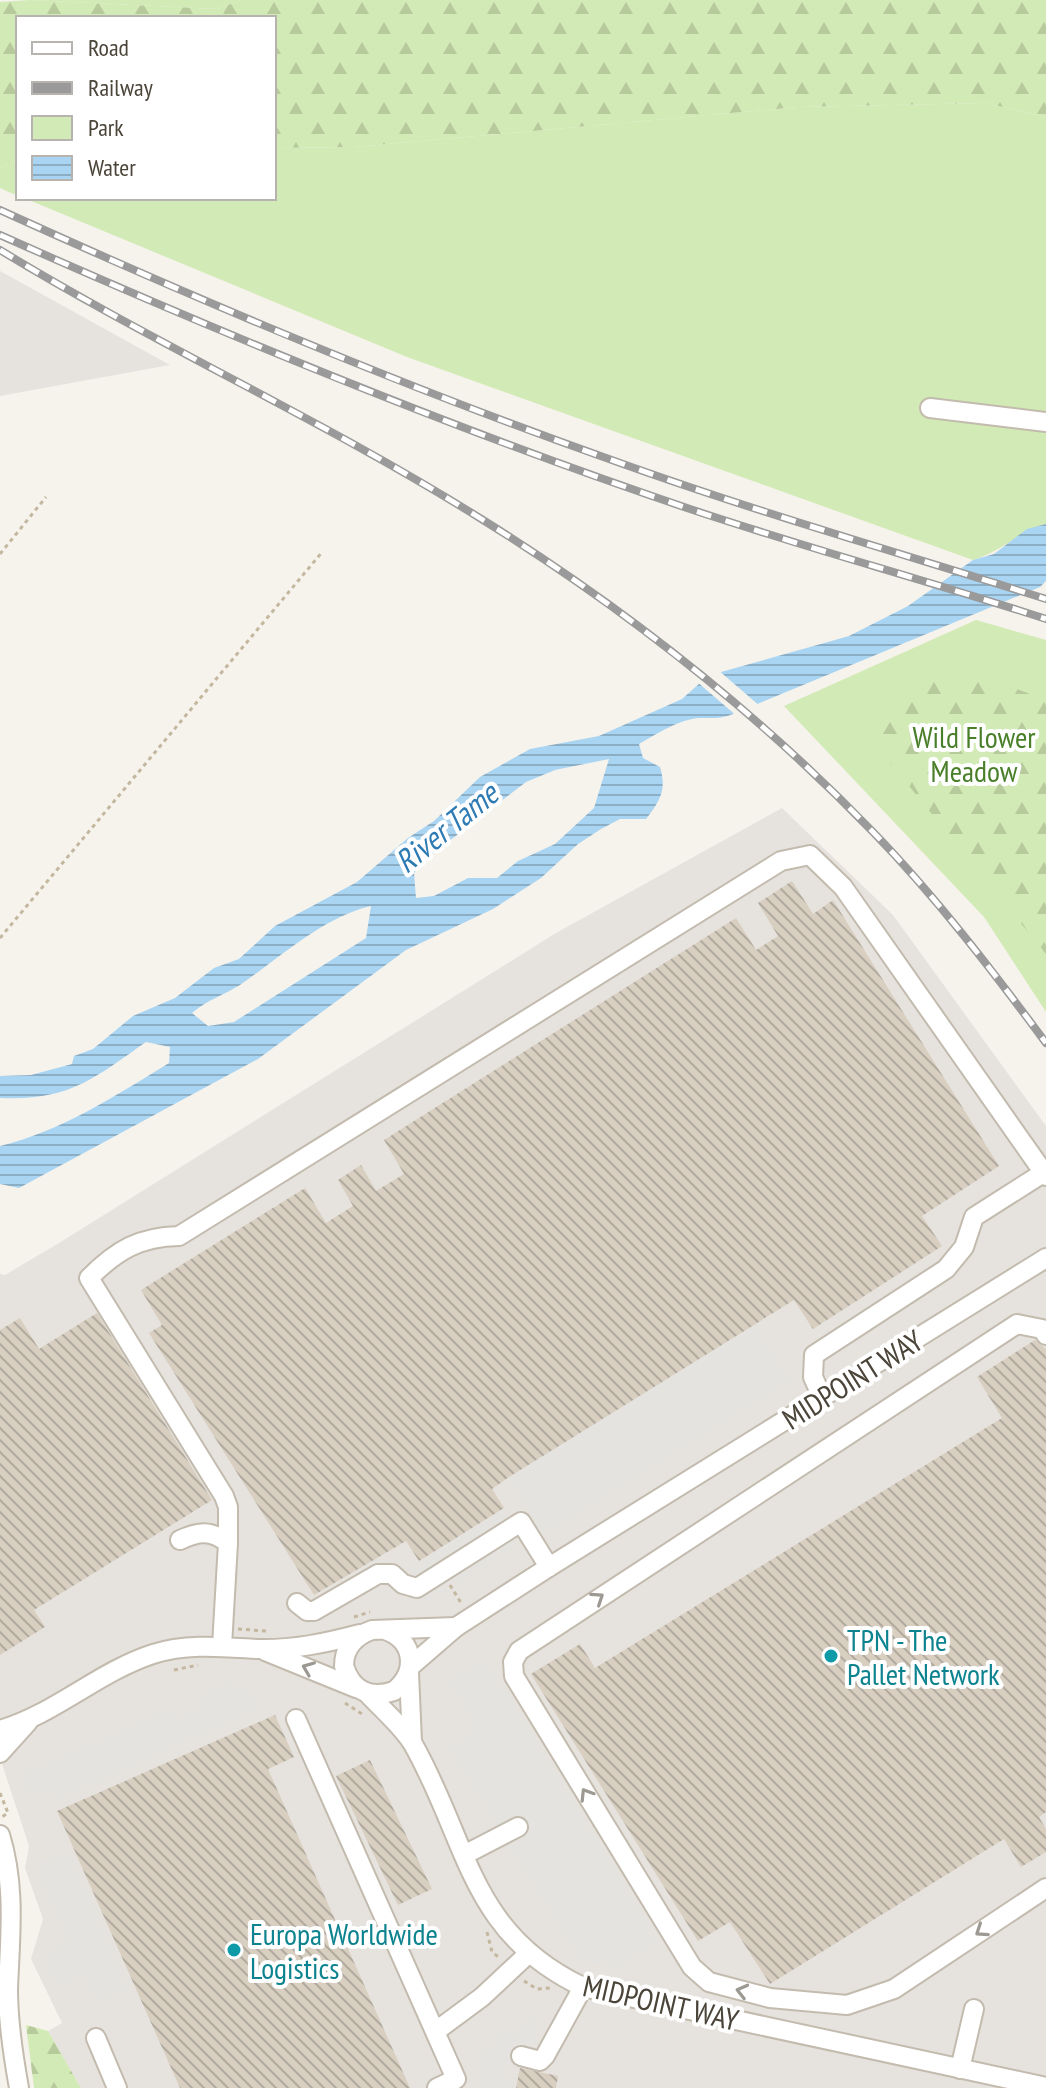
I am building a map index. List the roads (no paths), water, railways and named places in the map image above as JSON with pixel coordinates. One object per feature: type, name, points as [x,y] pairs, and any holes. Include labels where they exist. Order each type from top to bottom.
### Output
[{"type":"street","points":[[930,408],[1046,422]]},
{"type":"street","points":[[222,1646],[228,1507],[89,1278],[127,1246],[142,1239],[179,1236],[781,861],[810,855],[843,887],[1044,1174],[974,1217],[964,1247],[946,1269],[814,1355],[813,1377],[822,1397]]},
{"type":"street","name":"MIDPOINT WAY","points":[[1041,2087],[966,2076],[583,1987],[542,1966],[493,1914],[412,1742],[410,1669],[464,1623],[549,1567],[1046,1258]]},
{"type":"street","points":[[1046,1335],[1042,1329],[1017,1324],[532,1642],[519,1651],[513,1662],[514,1676],[537,1715],[692,1967],[709,1982],[770,1998],[847,2005],[894,1989],[1046,1888]]},
{"type":"street","points":[[297,1603],[307,1611],[314,1611],[378,1574],[392,1574],[403,1584],[417,1588],[521,1522],[549,1567]]},
{"type":"street","points":[[180,1540],[197,1532],[216,1533],[228,1543]]},
{"type":"street","points":[[385,1630],[405,1643],[410,1669],[394,1691],[355,1694],[344,1661],[350,1644],[360,1634],[385,1630],[464,1623]]},
{"type":"street","name":"MIDPOINT WAY","points":[[0,1730],[28,1722],[110,1671],[144,1657],[222,1646],[259,1649],[319,1645],[360,1634]]},
{"type":"street","name":"MIDPOINT WAY","points":[[259,1649],[355,1694],[412,1742]]},
{"type":"street","points":[[296,1719],[456,2079],[437,2088]]},
{"type":"street","name":"MIDPOINT WAY","points":[[0,1753],[28,1722]]},
{"type":"street","points":[[464,1855],[518,1827]]},
{"type":"street","points":[[1,1840],[12,1886],[9,2016],[19,2088]]},
{"type":"street","points":[[436,2031],[513,1970],[528,1954]]},
{"type":"street","points":[[521,2056],[540,2061],[545,2056],[559,2026],[575,2007],[583,1987]]},
{"type":"street","points":[[966,2076],[974,2009]]},
{"type":"street","points":[[96,2038],[117,2088]]},
{"type":"water","name":"River Tame","points":[[1046,524],[1046,581],[1040,587],[733,714],[684,721],[639,744],[643,758],[660,767],[662,775],[658,801],[646,819],[620,819],[601,829],[578,844],[541,878],[493,909],[406,950],[258,1059],[19,1188],[0,1184],[0,1146],[45,1131],[108,1100],[169,1063],[170,1047],[146,1042],[95,1077],[44,1096],[0,1098],[0,1076],[31,1075],[72,1064],[74,1056],[93,1049],[133,1016],[175,998],[214,968],[239,959],[275,926],[357,882],[408,838],[434,821],[480,777],[530,749],[599,736],[682,699],[700,683],[721,672],[849,636],[908,606],[973,560],[994,554],[1027,529]],"holes":[[[609,759],[594,808],[555,844],[518,861],[497,878],[468,878],[434,896],[416,898],[414,873],[431,855],[526,782],[555,770]],[[371,906],[366,938],[234,1022],[208,1026],[192,1013],[240,985],[319,928],[353,911]]]},
{"type":"railway","points":[[0,210],[302,341],[532,431],[718,496],[1046,599]]},
{"type":"railway","points":[[0,235],[257,346],[605,480],[1046,619]]},
{"type":"railway","points":[[0,250],[120,319],[424,484],[535,554],[638,626],[783,745],[873,832],[963,934],[1046,1043]]},
{"type":"place","name":"TPN - The Pallet Network","points":[[831,1656]]},
{"type":"place","name":"Europa Worldwide Logistics","points":[[234,1950]]},
{"type":"park label","name":"Wild Flower Meadow","points":[[974,753]]}]
